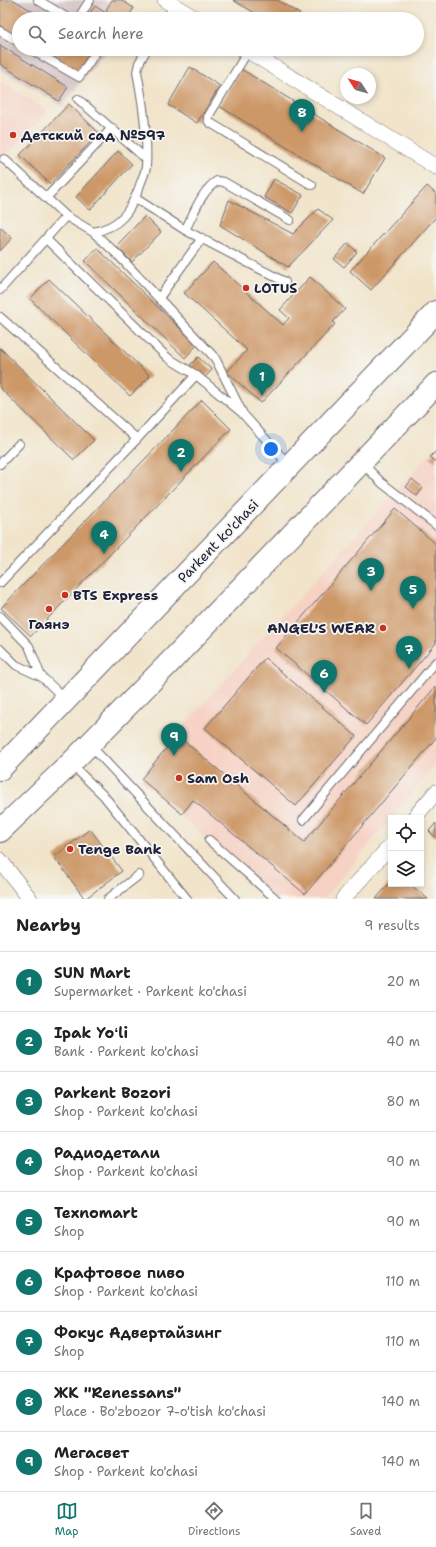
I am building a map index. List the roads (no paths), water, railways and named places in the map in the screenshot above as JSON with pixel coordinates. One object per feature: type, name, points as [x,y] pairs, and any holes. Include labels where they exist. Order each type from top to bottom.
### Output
[{"type":"main road","name":"Parkent ko'chasi","points":[[0,769],[436,312]]},
{"type":"main road","points":[[0,832],[90,745],[436,384]]},
{"type":"street","points":[[170,3],[185,12]]},
{"type":"street","points":[[256,56],[436,167]]},
{"type":"street","points":[[417,815],[436,792]]},
{"type":"street","points":[[343,899],[388,848]]},
{"type":"street","points":[[0,860],[30,899]]},
{"type":"lane","points":[[38,0],[58,12]]},
{"type":"lane","points":[[82,12],[90,0]]},
{"type":"lane","points":[[0,31],[12,38]]},
{"type":"lane","points":[[42,56],[79,77],[93,56]]},
{"type":"lane","points":[[93,232],[114,225],[124,216],[135,198],[146,169],[146,133],[137,72],[139,63],[143,56]]},
{"type":"lane","points":[[243,56],[208,116],[209,122],[312,185]]},
{"type":"lane","points":[[78,99],[146,159]]},
{"type":"lane","points":[[46,198],[112,128]]},
{"type":"lane","points":[[4,159],[66,216],[93,232],[118,255],[159,298],[215,358],[243,414]]},
{"type":"lane","points":[[185,230],[206,192],[217,181],[224,182],[290,220]]},
{"type":"lane","points":[[135,198],[185,230],[285,282]]},
{"type":"lane","points":[[0,290],[66,216]]},
{"type":"lane","points":[[159,298],[202,238]]},
{"type":"lane","points":[[46,240],[168,358],[196,375],[243,414],[290,465]]},
{"type":"lane","points":[[0,317],[137,439]]},
{"type":"lane","points":[[0,583],[196,375]]},
{"type":"lane","points":[[0,464],[19,444]]},
{"type":"lane","points":[[361,462],[382,483],[436,525]]},
{"type":"lane","points":[[0,616],[29,646],[42,677]]},
{"type":"lane","points":[[0,650],[16,665],[42,677],[66,700]]},
{"type":"lane","points":[[303,820],[436,662]]},
{"type":"lane","points":[[90,745],[235,899]]},
{"type":"lane","points":[[70,764],[104,796],[187,899]]},
{"type":"lane","points":[[209,840],[276,899]]},
{"type":"lane","points":[[108,899],[139,875]]},
{"type":"place","name":"ЖК \"Renessans\"","points":[[302,132]]},
{"type":"place","name":"Детский сад №597","points":[[13,135]]},
{"type":"place","name":"LOTUS","points":[[246,288]]},
{"type":"place","name":"SUN Mart","points":[[262,396]]},
{"type":"place","name":"Ipak Yoʻli","points":[[181,472]]},
{"type":"place","name":"Радиодетали","points":[[104,554]]},
{"type":"place","name":"Parkent Bozori","points":[[371,591]]},
{"type":"place","name":"BTS Express","points":[[65,595]]},
{"type":"place","name":"Гаянэ","points":[[49,609]]},
{"type":"place","name":"Texnomart","points":[[413,609]]},
{"type":"place","name":"ANGEL'S WEAR","points":[[383,628]]},
{"type":"place","name":"Фокус Адвертайзинг","points":[[409,669]]},
{"type":"place","name":"Крафтовое пиво","points":[[324,693]]},
{"type":"place","name":"Мегасвет","points":[[174,756]]},
{"type":"place","name":"Sam Osh","points":[[179,778]]},
{"type":"place","name":"Tenge Bank","points":[[70,849]]}]
